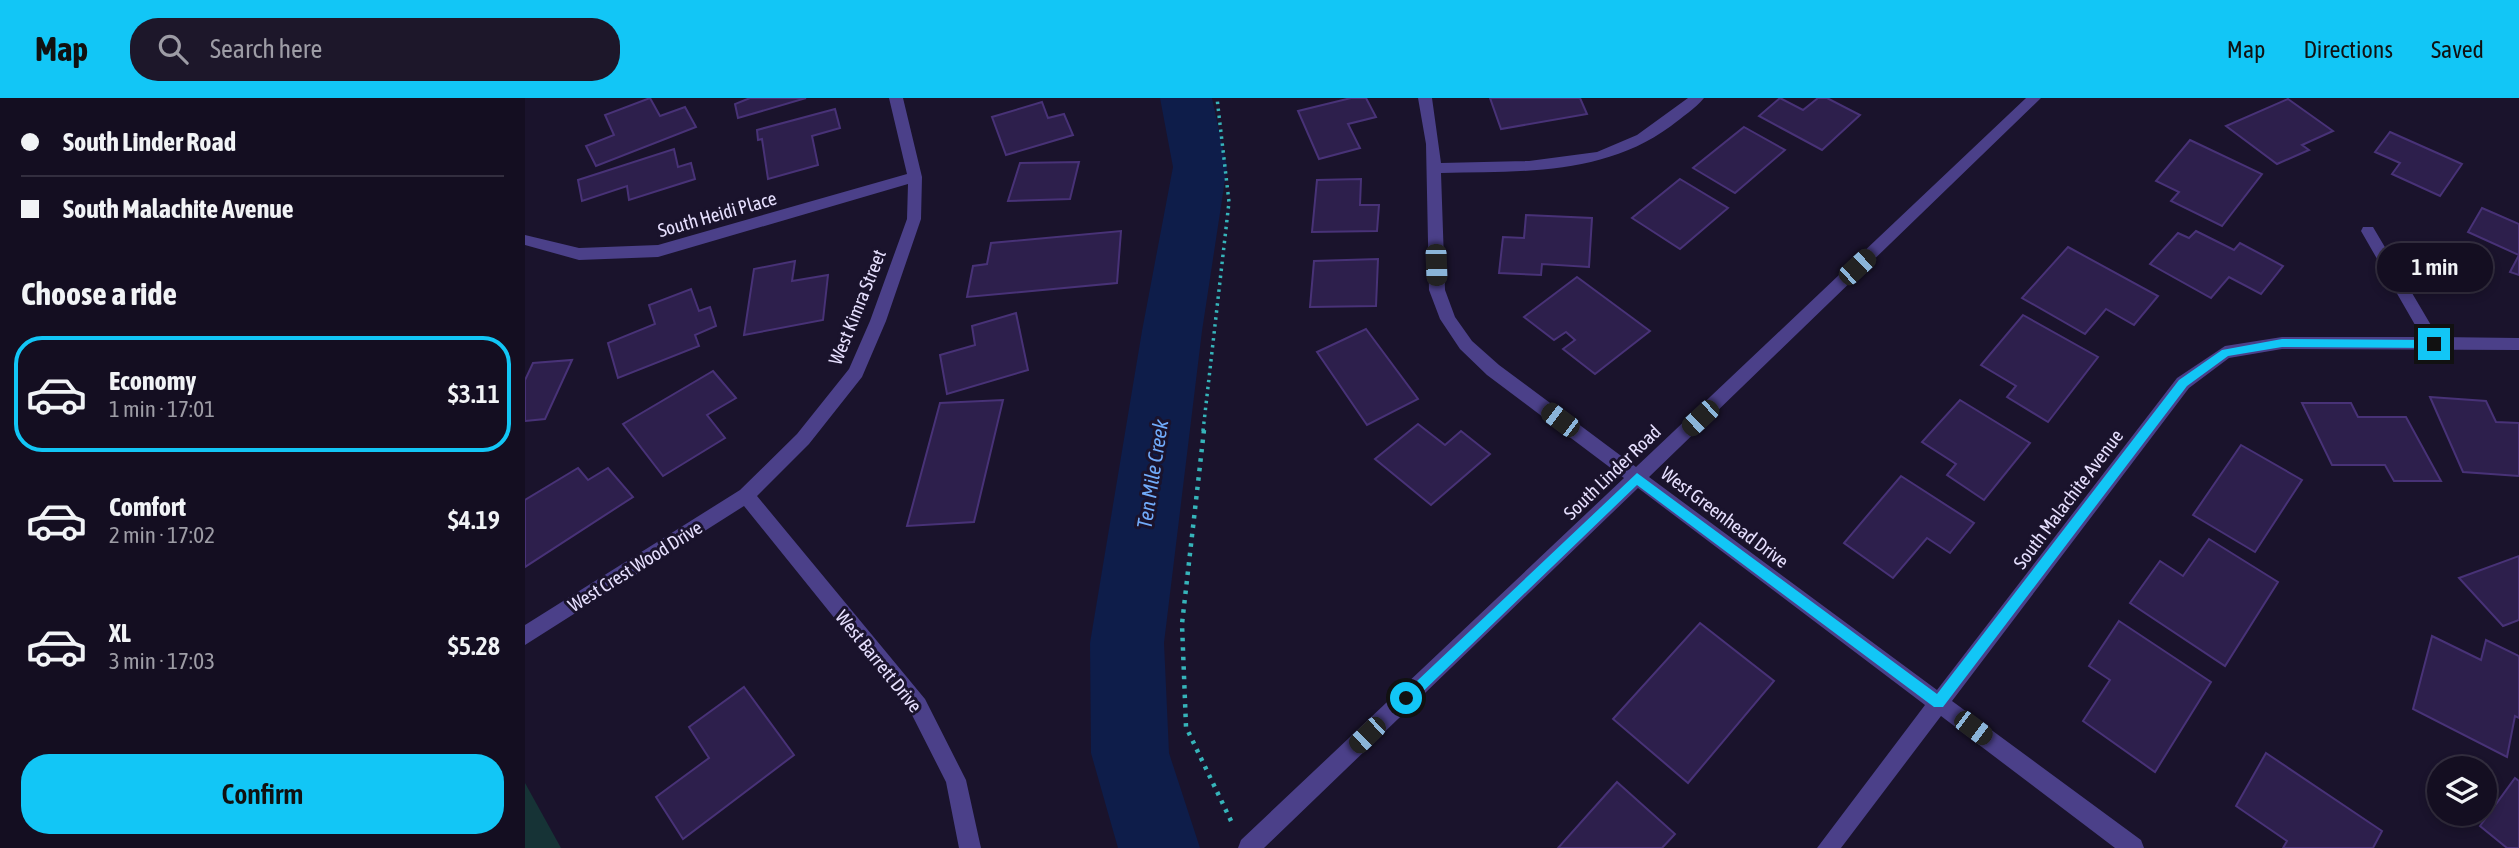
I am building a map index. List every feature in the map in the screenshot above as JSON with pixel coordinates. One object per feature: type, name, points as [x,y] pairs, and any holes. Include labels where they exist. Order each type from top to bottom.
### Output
[{"type":"street","name":"West Kimra Street","points":[[746,495],[803,439],[856,372],[878,321],[913,219],[915,177],[896,98]]},
{"type":"street","name":"West Greenhead Drive","points":[[1426,98],[1433,144],[1437,290],[1448,319],[1466,345],[1493,370],[2133,848]]},
{"type":"street","points":[[1433,168],[1552,164],[1587,160],[1620,150],[1647,137],[1697,98]]},
{"type":"street","name":"South Linder Road","points":[[1243,842],[1637,478],[2034,98]]},
{"type":"street","name":"South Heidi Place","points":[[525,240],[579,254],[658,251],[915,177]]},
{"type":"street","points":[[2368,230],[2434,344]]},
{"type":"street","name":"South Malachite Avenue","points":[[1828,848],[2183,383],[2225,352],[2282,343],[2519,344]]},
{"type":"street","name":"West Crest Wood Drive","points":[[525,636],[746,495]]},
{"type":"street","name":"West Barrett Drive","points":[[746,495],[918,706],[956,780],[970,848]]},
{"type":"path","points":[[1217,98],[1229,202],[1182,624],[1186,727],[1243,842]]},
{"type":"green space","points":[[525,783],[561,848],[525,848]]},
{"type":"building","points":[[650,98],[660,116],[685,107],[696,127],[596,166],[586,146],[614,135],[605,115]]},
{"type":"building","points":[[750,98],[806,98],[738,118],[735,104]]},
{"type":"building","points":[[1351,98],[1366,98],[1376,117],[1348,124],[1360,148],[1319,159],[1298,111]]},
{"type":"building","points":[[1490,98],[1580,98],[1587,114],[1501,129]]},
{"type":"building","points":[[1780,98],[1803,110],[1818,98],[1827,98],[1860,115],[1822,150],[1759,116]]},
{"type":"building","points":[[2288,99],[2333,131],[2302,145],[2309,150],[2277,164],[2226,126]]},
{"type":"building","points":[[1042,102],[1048,118],[1064,114],[1073,135],[1006,155],[992,117]]},
{"type":"building","points":[[835,109],[840,128],[812,136],[818,165],[768,179],[762,139],[758,140],[757,130]]},
{"type":"building","points":[[1744,127],[1785,150],[1735,193],[1693,168]]},
{"type":"building","points":[[2390,132],[2462,164],[2440,196],[2392,174],[2400,163],[2375,152]]},
{"type":"building","points":[[2190,140],[2262,174],[2222,226],[2171,201],[2179,192],[2156,181]]},
{"type":"building","points":[[674,149],[678,167],[691,163],[695,179],[629,200],[627,186],[582,201],[578,180]]},
{"type":"building","points":[[1079,162],[1070,199],[1008,201],[1020,163]]},
{"type":"building","points":[[1361,179],[1360,205],[1379,205],[1377,231],[1312,232],[1317,180]]},
{"type":"building","points":[[1680,179],[1728,208],[1680,249],[1632,218]]},
{"type":"building","points":[[2482,208],[2519,224],[2519,255],[2468,232]]},
{"type":"building","points":[[1526,215],[1592,218],[1589,267],[1542,264],[1541,275],[1499,273],[1503,237],[1524,238]]},
{"type":"building","points":[[1121,231],[1117,283],[967,297],[973,266],[987,264],[991,243]]},
{"type":"building","points":[[2196,231],[2234,250],[2240,243],[2283,266],[2261,294],[2229,277],[2211,298],[2150,264],[2178,233],[2189,238]]},
{"type":"building","points":[[2068,247],[2158,296],[2134,325],[2106,309],[2085,334],[2022,298]]},
{"type":"building","points":[[2519,255],[2519,275],[2510,272]]},
{"type":"building","points":[[1378,259],[1376,306],[1310,307],[1314,261]]},
{"type":"building","points":[[795,261],[792,281],[828,275],[823,320],[744,335],[754,269]]},
{"type":"building","points":[[1577,277],[1650,331],[1595,374],[1563,349],[1575,340],[1566,332],[1554,340],[1524,317]]},
{"type":"building","points":[[691,289],[699,311],[710,307],[716,326],[695,335],[699,346],[618,378],[608,343],[655,324],[649,305]]},
{"type":"building","points":[[1016,313],[1028,370],[947,394],[940,355],[975,345],[972,326]]},
{"type":"building","points":[[2023,315],[2098,357],[2048,422],[2007,397],[2016,386],[1981,365]]},
{"type":"building","points":[[1366,329],[1418,399],[1367,425],[1317,352]]},
{"type":"building","points":[[572,360],[545,419],[525,421],[525,380],[533,363]]},
{"type":"building","points":[[713,371],[736,398],[707,415],[725,438],[663,476],[623,424]]},
{"type":"building","points":[[2430,397],[2486,401],[2496,422],[2519,423],[2519,476],[2463,472]]},
{"type":"building","points":[[1003,400],[974,522],[907,526],[940,403]]},
{"type":"building","points":[[1960,400],[2030,443],[1984,500],[1947,475],[1956,464],[1922,442]]},
{"type":"building","points":[[2302,403],[2351,403],[2358,417],[2406,417],[2441,481],[2394,481],[2385,465],[2332,465]]},
{"type":"building","points":[[1418,424],[1445,445],[1461,431],[1490,454],[1431,505],[1375,459]]},
{"type":"building","points":[[2241,445],[2302,480],[2255,552],[2193,515]]},
{"type":"building","points":[[578,468],[588,480],[608,468],[633,497],[525,567],[525,500]]},
{"type":"building","points":[[1901,476],[1974,523],[1950,553],[1927,538],[1893,578],[1844,543]]},
{"type":"building","points":[[2209,539],[2278,582],[2225,666],[2130,603],[2160,561],[2183,576]]},
{"type":"building","points":[[2519,556],[2519,620],[2503,626],[2459,578]]},
{"type":"building","points":[[2119,621],[2211,682],[2155,772],[2083,721],[2110,680],[2089,666]]},
{"type":"building","points":[[1700,623],[1774,681],[1688,783],[1613,719]]},
{"type":"building","points":[[2432,636],[2481,660],[2486,640],[2519,656],[2519,718],[2515,716],[2507,757],[2413,709]]},
{"type":"building","points":[[744,687],[794,755],[683,839],[656,797],[709,758],[689,727]]},
{"type":"building","points":[[2266,753],[2382,831],[2373,848],[2283,848],[2287,841],[2236,806]]},
{"type":"building","points":[[2515,778],[2519,781],[2519,848],[2507,848],[2480,826],[2497,826],[2497,803]]},
{"type":"building","points":[[1617,782],[1675,834],[1662,848],[1558,848]]},
{"type":"waterway","name":"Ten Mile Creek","points":[[1159,848],[1130,753],[1127,643],[1172,331],[1200,167],[1186,98]]},
{"type":"route","points":[[1406,698],[1637,478],[1939,703],[2183,383],[2225,352],[2282,343],[2434,344]]}]
